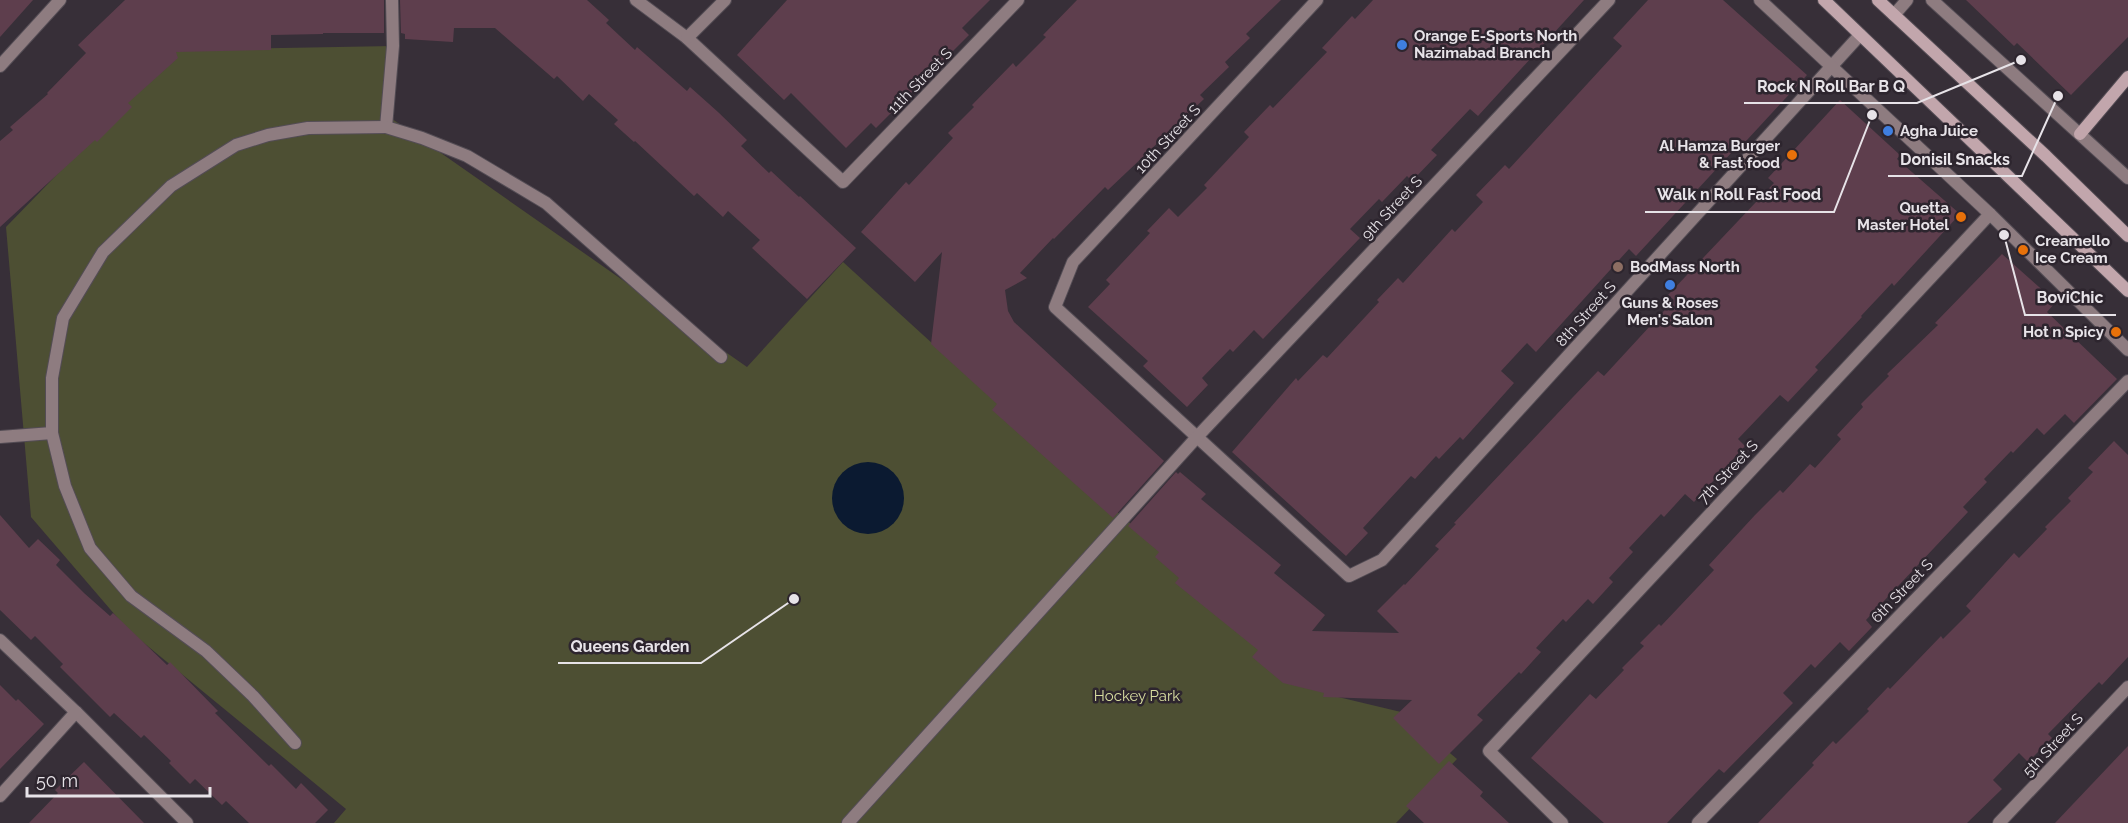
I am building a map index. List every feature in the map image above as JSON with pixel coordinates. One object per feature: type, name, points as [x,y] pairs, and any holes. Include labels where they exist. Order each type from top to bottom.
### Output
[{"type":"main road","points":[[1824,0],[2128,291]]},
{"type":"main road","points":[[1878,0],[2046,156],[2128,236]]},
{"type":"main road","points":[[2080,134],[2128,78]]},
{"type":"street","points":[[0,66],[60,0]]},
{"type":"street","points":[[386,127],[393,45],[392,0]]},
{"type":"street","points":[[636,0],[687,38],[726,0]]},
{"type":"street","name":"11th Street S","points":[[687,38],[843,182],[1018,0]]},
{"type":"street","name":"10th Street S","points":[[1197,436],[1055,307],[1073,262],[1317,0]]},
{"type":"street","name":"9th Street S","points":[[848,823],[1197,436],[1609,0]]},
{"type":"street","points":[[1760,0],[1990,214],[2128,350]]},
{"type":"street","points":[[1894,15],[1907,0]]},
{"type":"street","points":[[1932,0],[2128,178]]},
{"type":"street","name":"8th Street S","points":[[1197,436],[1349,576],[1382,560],[1860,35]]},
{"type":"street","points":[[295,743],[253,696],[206,651],[131,596],[90,548],[65,486],[52,433],[52,378],[63,318],[103,252],[171,186],[236,145],[268,135],[308,128],[386,127],[422,138],[467,156],[546,203],[721,357]]},
{"type":"street","name":"7th Street S","points":[[1562,823],[1489,752],[1990,214]]},
{"type":"street","name":"6th Street S","points":[[1698,823],[2128,381]]},
{"type":"street","points":[[0,437],[52,433]]},
{"type":"street","points":[[0,640],[187,823]]},
{"type":"street","name":"5th Street S","points":[[2000,823],[2128,687]]},
{"type":"street","points":[[0,796],[76,712]]},
{"type":"green space","name":"Hockey Park","points":[[393,46],[388,116],[747,367],[843,262],[1124,518],[1334,696],[1401,712],[1457,759],[1396,823],[334,823],[346,809],[128,630],[31,517],[6,227],[178,50]]},
{"type":"water","points":[[868,462],[888,468],[898,478],[904,498],[898,518],[888,528],[868,534],[848,528],[838,518],[832,498],[838,478],[848,468]]},
{"type":"building","points":[[0,0],[33,0],[0,37]]},
{"type":"building","points":[[125,0],[384,0],[384,33],[271,35],[271,50],[176,52],[178,58],[128,103],[132,107],[97,142],[95,140],[0,227],[0,141],[13,130],[10,127],[48,94],[86,53],[78,45]]},
{"type":"building","points":[[400,0],[587,0],[609,20],[606,23],[635,50],[637,47],[687,91],[690,87],[718,112],[747,140],[741,146],[856,248],[807,299],[752,248],[760,240],[728,211],[723,217],[697,193],[694,196],[614,124],[618,120],[589,94],[583,101],[557,76],[554,79],[495,28],[454,28],[453,42],[405,39],[405,34],[401,33]]},
{"type":"building","points":[[787,0],[990,0],[962,28],[969,35],[876,128],[871,123],[846,148],[791,93],[784,100],[737,55]]},
{"type":"building","points":[[1077,0],[1281,0],[1246,34],[1250,38],[1225,62],[1229,67],[1200,95],[1204,99],[1108,190],[1105,187],[1053,238],[1020,273],[1027,278],[1005,290],[1008,311],[1014,322],[1164,461],[1113,518],[992,410],[997,404],[931,344],[942,252],[915,282],[861,232],[906,182],[909,185],[953,138],[948,133],[974,107],[972,105],[1013,63],[1016,67],[1046,37],[1043,35]]},
{"type":"building","points":[[1373,0],[1584,0],[1478,116],[1470,109],[1431,150],[1437,155],[1412,181],[1407,176],[1382,202],[1379,199],[1350,229],[1360,238],[1263,339],[1254,330],[1233,352],[1230,349],[1202,378],[1208,385],[1187,407],[1143,366],[1148,361],[1088,307],[1110,284],[1106,280],[1150,233],[1147,231],[1169,208],[1178,217],[1207,188],[1204,185],[1249,137],[1244,132],[1270,105],[1273,108],[1327,52],[1322,48],[1352,16],[1355,19]]},
{"type":"building","points":[[1648,0],[1723,0],[1807,75],[1636,256],[1629,249],[1536,352],[1527,343],[1501,371],[1514,383],[1463,440],[1460,437],[1439,459],[1436,456],[1415,479],[1411,476],[1363,528],[1368,533],[1346,556],[1232,452],[1296,378],[1298,381],[1323,355],[1327,358],[1398,278],[1403,283],[1452,229],[1455,232],[1483,202],[1476,195],[1505,165],[1509,169],[1622,46],[1613,38]]},
{"type":"building","points":[[1966,0],[2128,0],[2128,37],[2071,95],[2017,43],[2014,46]]},
{"type":"building","points":[[1840,100],[1900,155],[1897,159],[1960,214],[1894,286],[1892,283],[1861,316],[1815,367],[1818,370],[1788,402],[1780,395],[1738,439],[1745,446],[1694,502],[1685,494],[1664,517],[1661,514],[1629,548],[1633,552],[1609,578],[1613,582],[1593,604],[1588,599],[1566,622],[1563,619],[1536,648],[1541,652],[1477,715],[1483,720],[1439,764],[1393,718],[1412,700],[1323,697],[1324,693],[1283,683],[1252,657],[1258,650],[1175,583],[1179,578],[1155,557],[1159,552],[1128,526],[1176,472],[1178,474],[1180,472],[1206,494],[1201,499],[1281,565],[1274,573],[1325,615],[1312,631],[1399,633],[1377,611],[1439,549],[1435,546],[1456,524],[1454,523],[1573,397],[1598,371],[1604,376],[1674,300],[1668,295],[1774,183],[1768,178]]},
{"type":"building","points":[[2002,254],[2056,302],[2047,312],[2117,379],[2074,423],[2065,414],[2044,435],[2037,428],[2013,453],[2011,451],[1984,479],[1987,482],[1963,507],[1968,512],[1866,620],[1872,627],[1849,651],[1840,642],[1815,668],[1811,664],[1783,693],[1793,703],[1724,773],[1719,769],[1667,823],[1604,823],[1531,758],[1590,694],[1596,699],[1624,670],[1622,668],[1644,646],[1640,643],[1659,624],[1661,626],[1714,570],[1709,565],[1755,515],[1780,490],[1783,493],[1810,464],[1815,468],[1841,439],[1837,435],[1863,407],[1861,404],[1889,376],[1887,374],[1938,325],[1935,323]]},
{"type":"building","points":[[2114,441],[2128,455],[2128,657],[2102,685],[2099,682],[2048,734],[2052,738],[2028,762],[2019,753],[1993,780],[2002,789],[1967,823],[1758,823],[1814,765],[1812,763],[1833,741],[1836,744],[1869,711],[1867,709],[1888,687],[1890,689],[1941,636],[1943,639],[1971,611],[1966,606],[2014,553],[2019,558],[2047,529],[2045,527],[2071,501],[2068,498],[2093,472],[2088,468]]},
{"type":"building","points":[[0,515],[29,548],[38,539],[60,560],[56,565],[84,593],[110,616],[113,613],[167,665],[170,662],[218,711],[215,713],[269,766],[271,764],[296,789],[301,783],[328,810],[315,823],[249,823],[226,801],[222,805],[195,779],[190,784],[169,763],[171,761],[144,735],[141,738],[114,713],[110,717],[60,667],[63,664],[35,636],[31,640],[0,610]]},
{"type":"building","points":[[0,685],[44,724],[0,769]]},
{"type":"building","points":[[2128,746],[2128,823],[2055,823]]},
{"type":"building","points":[[1449,761],[1483,792],[1480,796],[1509,823],[1424,823],[1406,806]]},
{"type":"building","points":[[84,762],[144,823],[29,823],[58,793],[55,790]]},
{"type":"place","name":"Orange E-Sports North Nazimabad Branch","points":[[1402,45]]},
{"type":"place","name":"Rock N Roll Bar B Q","points":[[2021,60]]},
{"type":"place","name":"Donisil Snacks","points":[[2058,96]]},
{"type":"place","name":"Walk n Roll Fast Food","points":[[1872,115]]},
{"type":"place","name":"Agha Juice","points":[[1888,131]]},
{"type":"place","name":"Al Hamza Burger & Fast food","points":[[1792,155]]},
{"type":"place","name":"Quetta Master Hotel","points":[[1961,217]]},
{"type":"place","name":"BoviChic","points":[[2004,235]]},
{"type":"place","name":"Creamello Ice Cream","points":[[2023,250]]},
{"type":"place","name":"BodMass North","points":[[1618,267]]},
{"type":"place","name":"Guns & Roses Men's Salon","points":[[1670,285]]},
{"type":"place","name":"Hot n Spicy","points":[[2116,332]]},
{"type":"place","name":"Queens Garden","points":[[794,599]]}]
